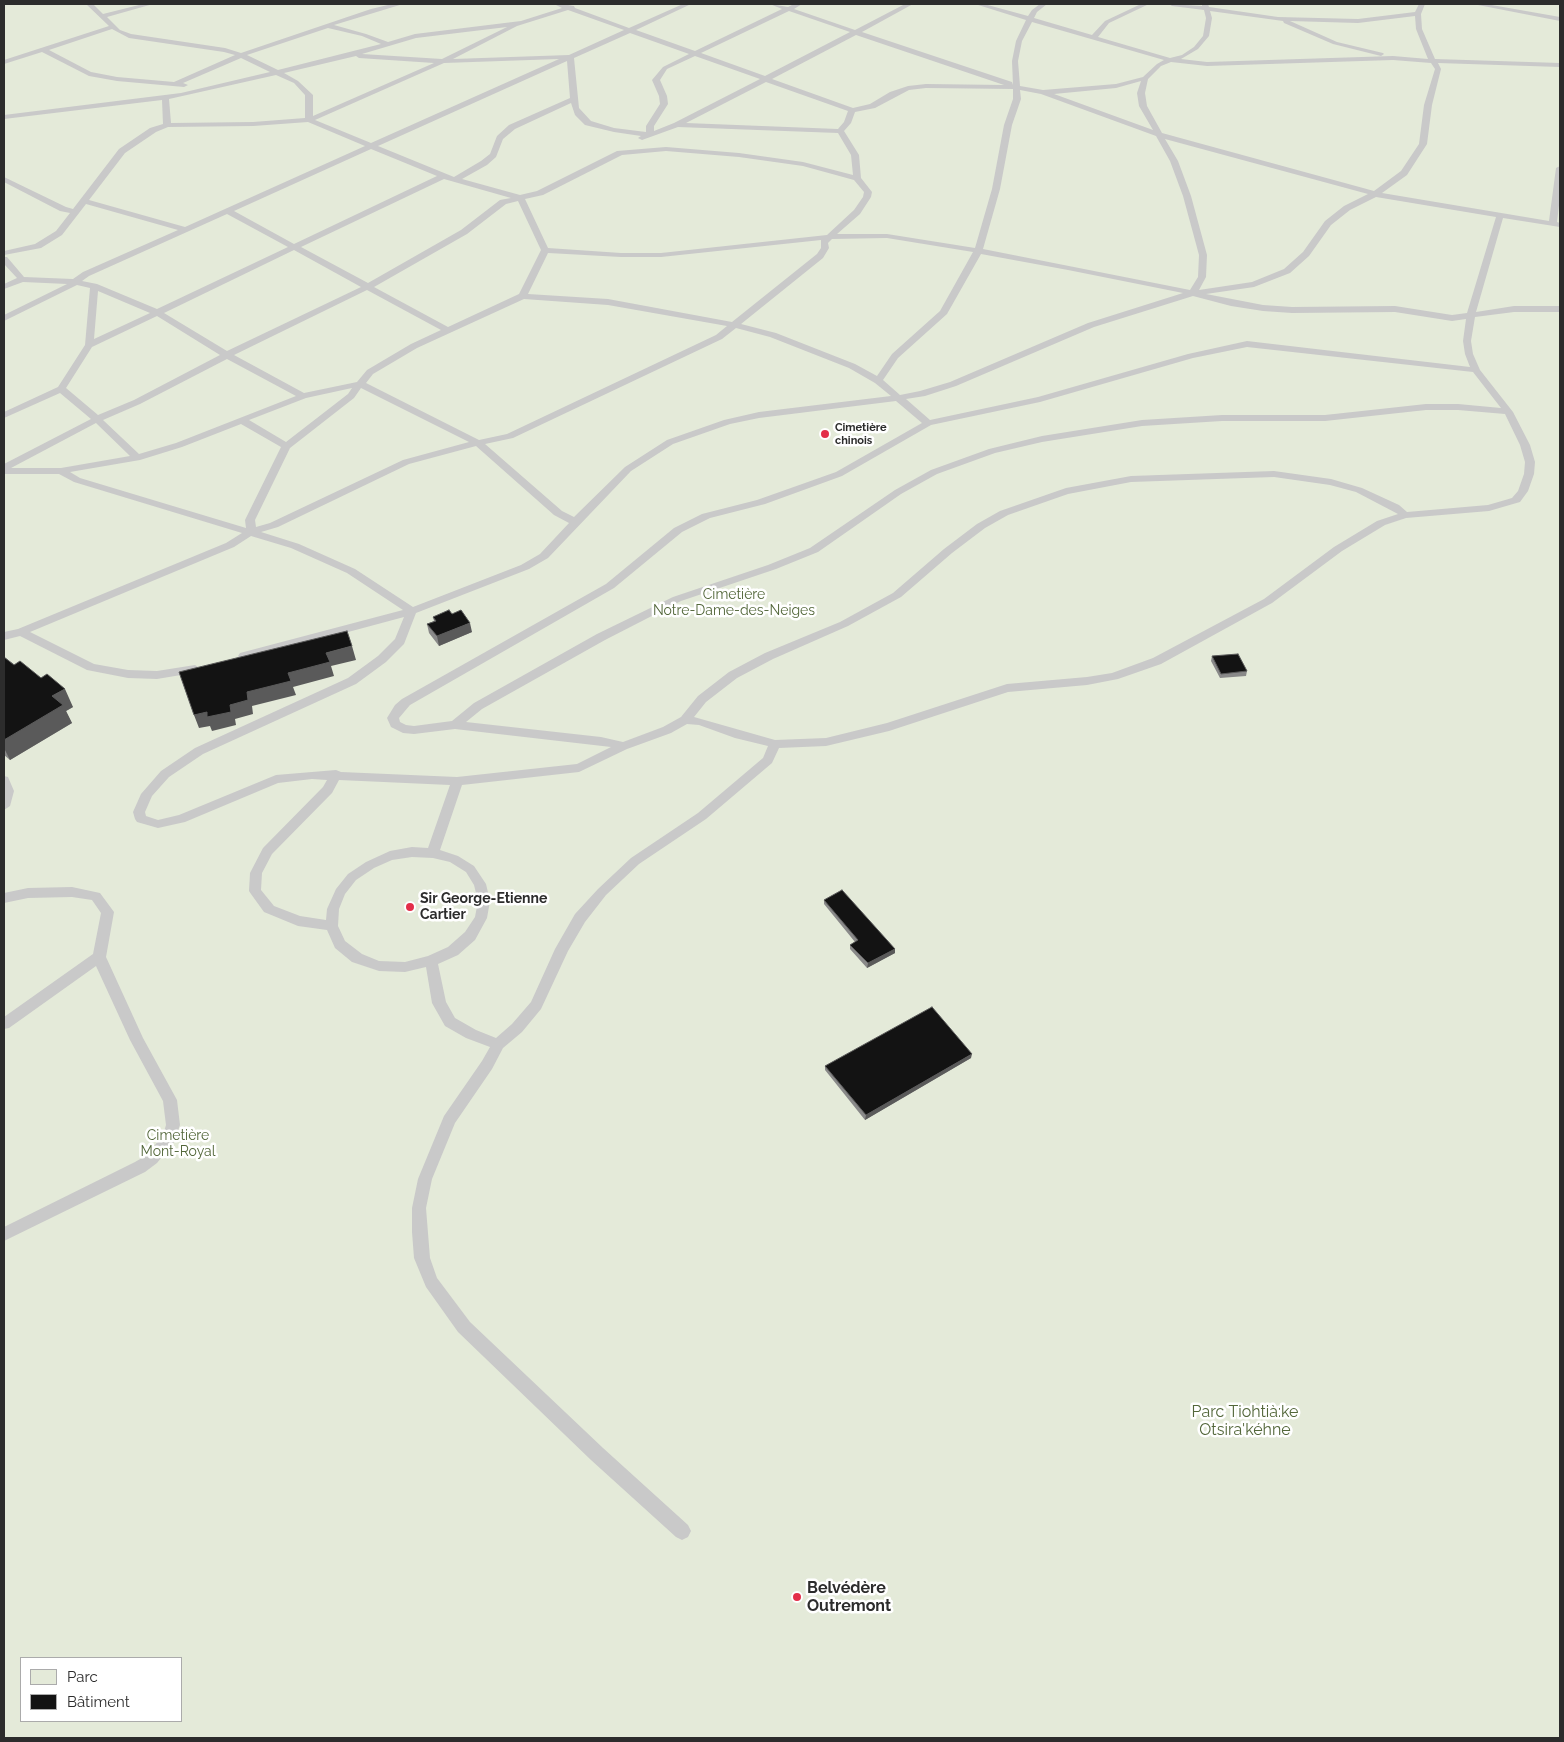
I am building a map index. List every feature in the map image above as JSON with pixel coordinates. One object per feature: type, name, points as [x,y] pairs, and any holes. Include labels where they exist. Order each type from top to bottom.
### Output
[{"type":"lane","points":[[89,4],[113,27],[129,36],[203,46],[241,54],[296,82],[309,95],[309,120]]},
{"type":"lane","points":[[103,16],[150,4]]},
{"type":"lane","points":[[178,83],[241,54],[400,4]]},
{"type":"lane","points":[[557,4],[696,52],[852,110],[872,106],[908,88],[948,85],[1016,87],[1044,92],[1160,136],[1375,194],[1557,225],[1560,168]]},
{"type":"lane","points":[[4,253],[30,248],[49,240],[59,233],[122,151],[133,142],[167,125],[253,124],[309,120],[442,61],[522,22],[579,4]]},
{"type":"lane","points":[[4,318],[67,288],[86,274],[228,212],[688,4]]},
{"type":"lane","points":[[773,4],[1016,87]]},
{"type":"lane","points":[[650,135],[650,126],[664,104],[663,96],[656,80],[659,73],[696,52],[799,4]]},
{"type":"lane","points":[[4,470],[97,419],[137,402],[227,355],[369,286],[464,232],[503,202],[540,194],[620,153],[634,141],[677,125],[910,4]]},
{"type":"lane","points":[[978,4],[1170,60],[1207,64],[1393,58],[1560,65]]},
{"type":"lane","points":[[878,381],[895,356],[924,332],[944,312],[978,251],[996,189],[1008,125],[1017,99],[1015,61],[1019,40],[1034,11],[1044,4]]},
{"type":"lane","points":[[1094,37],[1107,22],[1146,4]]},
{"type":"lane","points":[[1172,4],[1207,5],[1278,19],[1358,21],[1418,14]]},
{"type":"lane","points":[[234,659],[412,611],[525,567],[544,556],[628,469],[670,442],[727,422],[759,415],[898,398],[953,384],[1091,326],[1194,293],[1254,284],[1287,270],[1306,254],[1328,223],[1347,208],[1375,194],[1404,172],[1423,144],[1428,105],[1438,68],[1424,44],[1419,29],[1418,14],[1422,4]]},
{"type":"lane","points":[[1476,4],[1560,19]]},
{"type":"lane","points":[[1044,92],[1116,86],[1145,78],[1160,65],[1184,56],[1196,48],[1206,36],[1209,18],[1207,5]]},
{"type":"lane","points":[[1278,19],[1335,43],[1393,58]]},
{"type":"lane","points":[[5,114],[165,98],[350,56],[415,36],[522,22]]},
{"type":"lane","points":[[329,26],[364,35],[387,44],[415,60]]},
{"type":"lane","points":[[4,62],[113,27]]},
{"type":"lane","points":[[42,49],[89,74],[117,79],[178,83],[200,91]]},
{"type":"lane","points":[[350,56],[442,61],[570,57]]},
{"type":"lane","points":[[570,57],[579,115],[588,123],[614,130],[650,135],[666,149]]},
{"type":"lane","points":[[1145,78],[1141,93],[1143,106],[1174,161],[1187,196],[1203,255],[1202,277],[1194,293]]},
{"type":"lane","points":[[165,98],[167,125]]},
{"type":"lane","points":[[456,179],[484,163],[493,154],[500,138],[512,127],[526,118],[575,99]]},
{"type":"lane","points":[[677,125],[840,130],[847,123],[852,110]]},
{"type":"lane","points":[[309,120],[443,176],[521,198],[545,250]]},
{"type":"lane","points":[[4,636],[21,632],[230,545],[251,532],[274,525],[406,462],[434,452],[510,436],[719,337],[820,256],[825,248],[824,242],[857,212],[867,197],[868,192],[857,178],[856,155],[840,130]]},
{"type":"lane","points":[[620,153],[666,149],[772,159],[857,178]]},
{"type":"lane","points":[[89,345],[443,176]]},
{"type":"lane","points":[[4,179],[63,209],[76,212]]},
{"type":"lane","points":[[84,201],[187,230]]},
{"type":"lane","points":[[228,212],[293,248],[369,286],[449,331]]},
{"type":"lane","points":[[686,720],[700,721],[739,735],[776,744],[826,742],[860,735],[1007,688],[1087,682],[1157,661],[1268,602],[1338,549],[1381,523],[1405,515],[1489,508],[1516,500],[1527,484],[1530,462],[1525,445],[1508,412],[1476,370],[1469,354],[1467,341],[1470,317],[1500,216]]},
{"type":"lane","points":[[545,250],[661,255],[829,237],[887,236],[1068,267],[1194,293],[1231,303],[1263,308],[1292,310],[1395,309],[1435,317],[1470,317],[1514,309],[1560,309]]},
{"type":"lane","points":[[522,296],[545,250]]},
{"type":"lane","points":[[4,259],[22,279]]},
{"type":"lane","points":[[4,287],[22,279],[75,282],[108,290],[158,313],[227,355],[303,396]]},
{"type":"lane","points":[[4,415],[61,389],[89,345],[94,286]]},
{"type":"lane","points":[[251,532],[250,520],[286,446],[351,396],[370,372],[389,360],[522,296],[608,302],[734,325],[773,335],[852,366],[878,381],[928,423]]},
{"type":"lane","points":[[623,746],[601,741],[455,725],[414,730],[403,729],[395,724],[393,718],[399,708],[406,702],[610,586],[678,530],[706,516],[762,502],[839,474],[928,423],[1040,399],[1191,356],[1247,344],[1476,370]]},
{"type":"lane","points":[[4,470],[61,472],[138,458],[303,396],[360,384],[478,443],[558,513],[575,522]]},
{"type":"lane","points":[[61,389],[97,419],[138,458]]},
{"type":"lane","points":[[455,725],[478,706],[618,629],[677,599],[772,567],[814,550],[905,488],[934,472],[992,452],[1042,439],[1142,422],[1222,418],[1325,418],[1426,407],[1458,407],[1508,412]]},
{"type":"lane","points":[[242,420],[286,446]]},
{"type":"lane","points":[[61,472],[76,480],[295,546],[352,571],[412,611]]},
{"type":"lane","points":[[412,611],[400,640],[382,659],[352,681],[199,751],[165,774],[147,794],[139,812],[141,819],[148,823],[158,824],[181,819],[276,779],[336,774],[457,781],[580,768],[623,746],[652,736],[686,720],[702,699],[733,675],[769,656],[844,624],[897,595],[955,546],[1004,512],[1066,491],[1131,479],[1274,474],[1331,482],[1359,490],[1395,507],[1405,515]]},
{"type":"lane","points":[[21,632],[91,667],[109,671],[128,674],[157,674],[187,672],[206,667]]},
{"type":"lane","points":[[682,1531],[597,1454],[464,1326],[431,1282],[422,1258],[419,1208],[425,1179],[449,1120],[487,1066],[498,1044],[517,1028],[536,1005],[575,926],[602,892],[635,861],[702,816],[768,760],[776,744]]},
{"type":"lane","points":[[332,926],[298,921],[269,909],[255,891],[256,873],[267,851],[328,790],[336,774]]},
{"type":"lane","points":[[4,780],[8,791],[4,806]]},
{"type":"lane","points":[[433,853],[457,781]]},
{"type":"lane","points":[[412,852],[433,853],[454,859],[470,869],[480,884],[484,901],[480,918],[470,936],[453,951],[431,961],[405,967],[379,966],[356,958],[340,944],[332,926],[333,909],[340,892],[352,877],[370,865],[390,856],[412,852]]},
{"type":"lane","points":[[4,898],[28,893],[72,892],[96,896],[108,912],[99,956],[137,1040],[170,1100],[173,1125],[169,1138],[152,1159],[140,1167],[4,1234]]},
{"type":"lane","points":[[4,1024],[99,956]]},
{"type":"lane","points":[[431,961],[438,1003],[450,1022],[471,1034],[498,1044]]},
{"type":"green space","name":"Cimetière Notre-Dame-des-Neiges","points":[[4,4],[1560,4],[1560,1738],[4,1738]]},
{"type":"building","points":[[449,610],[452,614],[461,610],[470,623],[437,636],[427,624],[436,621],[433,617]]},
{"type":"building","points":[[347,631],[352,646],[326,653],[330,662],[288,673],[291,681],[247,692],[248,700],[230,705],[231,712],[207,717],[207,712],[194,715],[179,672]]},
{"type":"building","points":[[1238,654],[1247,671],[1221,674],[1212,656]]},
{"type":"building","points":[[4,657],[14,665],[20,661],[41,678],[47,674],[65,689],[52,696],[63,705],[4,740]]},
{"type":"building","points":[[842,890],[895,949],[868,963],[850,945],[858,940],[824,900]]},
{"type":"building","points":[[932,1007],[972,1054],[866,1115],[825,1066]]},
{"type":"place","name":"Cimetière chinois","points":[[825,434]]},
{"type":"place","name":"Sir George-Etienne Cartier","points":[[410,907]]},
{"type":"place","name":"Belvédère Outremont","points":[[797,1597]]},
{"type":"park label","name":"Cimetière Mont-Royal","points":[[178,1144]]},
{"type":"park label","name":"Parc Tiohtià:ke Otsira'kéhne","points":[[1245,1421]]}]
